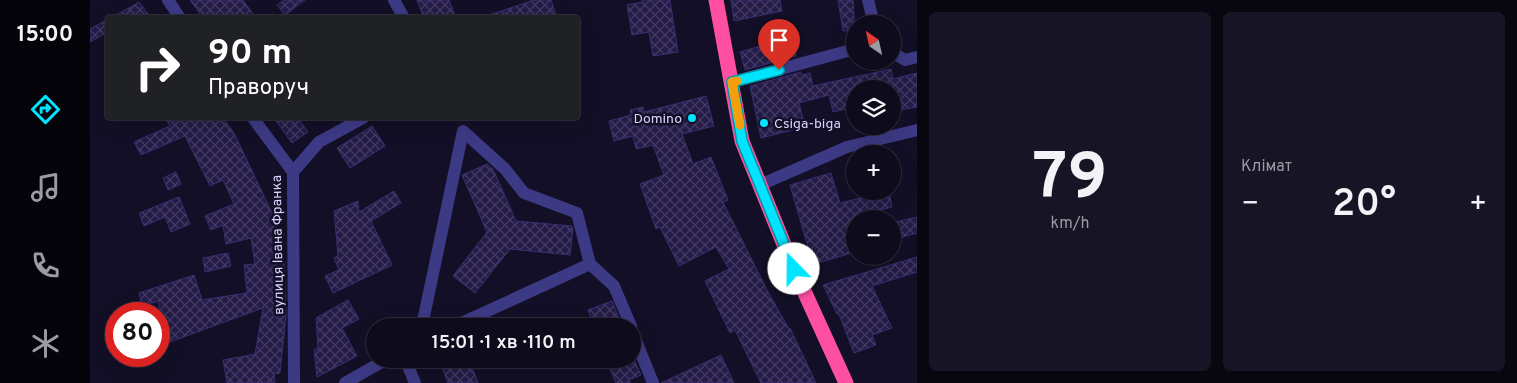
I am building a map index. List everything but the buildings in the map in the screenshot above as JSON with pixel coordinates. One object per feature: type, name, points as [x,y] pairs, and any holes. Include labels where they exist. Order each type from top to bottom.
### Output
[{"type":"highway","points":[[716,0],[742,141],[794,269],[846,383]]},
{"type":"street","points":[[168,0],[178,15]]},
{"type":"street","points":[[394,0],[402,15]]},
{"type":"street","points":[[868,0],[872,15]]},
{"type":"street","points":[[732,82],[846,52]]},
{"type":"street","points":[[901,58],[905,60],[917,57]]},
{"type":"street","name":"вулиця Івана Франка","points":[[254,120],[293,172],[294,383]]},
{"type":"street","points":[[293,172],[319,142],[359,120]]},
{"type":"street","points":[[760,185],[847,146],[917,130]]},
{"type":"street","points":[[424,318],[463,131],[505,169],[524,193],[576,214],[590,264],[614,286],[628,318]]},
{"type":"street","points":[[472,318],[590,264]]},
{"type":"street","points":[[641,353],[653,383]]},
{"type":"street","points":[[345,383],[371,368]]},
{"type":"street","points":[[409,368],[415,383]]},
{"type":"slow traffic","points":[[737,81],[732,82],[740,125]]},
{"type":"place","name":"Domino","points":[[692,118]]},
{"type":"place","name":"Csiga-biga","points":[[764,123]]},
{"type":"route","points":[[779,70],[732,82],[742,141],[794,269]]}]
